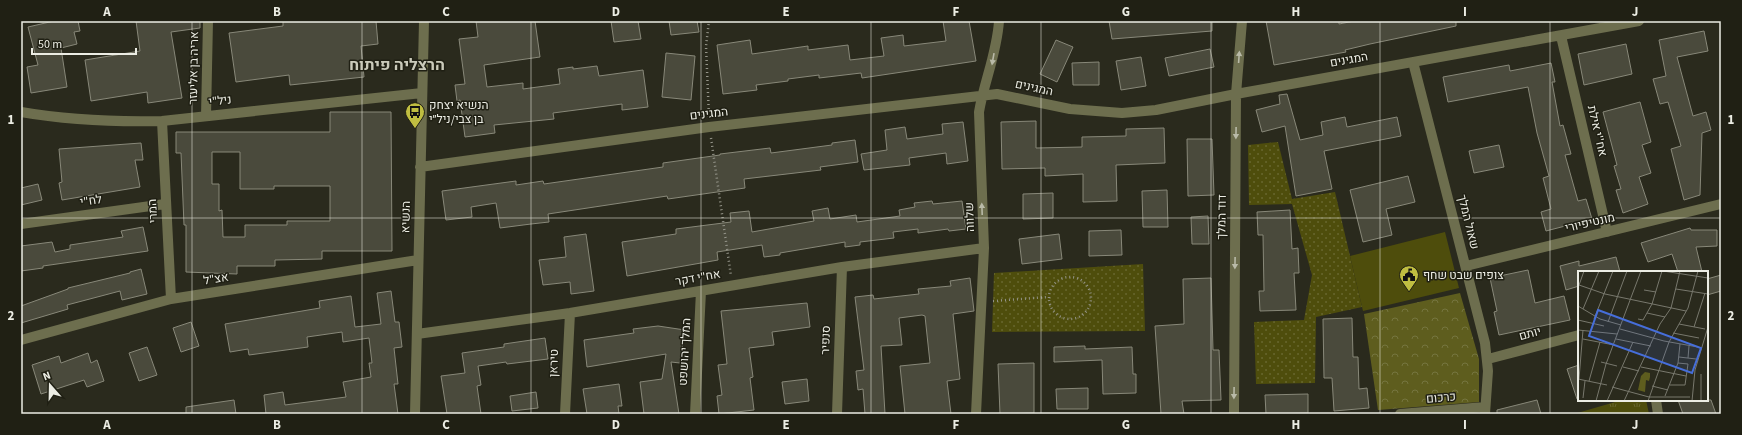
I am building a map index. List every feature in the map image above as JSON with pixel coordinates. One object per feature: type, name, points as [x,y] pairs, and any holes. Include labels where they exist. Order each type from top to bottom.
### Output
[{"type":"street","name":"אריה בן אליעזר","points":[[206,116],[208,21]]},
{"type":"street","name":"הנשיא","points":[[415,414],[424,21]]},
{"type":"street","name":"שלווה","points":[[976,414],[984,248],[979,121],[982,95],[991,67],[998,21]]},
{"type":"street","name":"דוד המלך","points":[[1234,414],[1236,94],[1242,21]]},
{"type":"street","name":"המגינים","points":[[420,167],[709,127],[982,95],[997,94],[1070,109],[1122,113],[1156,110],[1236,94],[1639,21]]},
{"type":"street","name":"אח''י אילת","points":[[1561,36],[1607,232]]},
{"type":"street","name":"שאול המלך","points":[[1413,62],[1466,266],[1488,359],[1485,411]]},
{"type":"street","name":"ניל\"י","points":[[21,112],[46,116],[131,122],[162,121],[422,93]]},
{"type":"street","name":"המרי","points":[[162,121],[171,299]]},
{"type":"street","name":"לח\"י","points":[[21,224],[165,204]]},
{"type":"street","name":"מונטיפיורי","points":[[1466,266],[1721,204]]},
{"type":"street","name":"אח\"י דקר","points":[[417,334],[570,313],[842,267],[984,248]]},
{"type":"street","name":"אצ\"ל","points":[[21,340],[171,299],[418,260]]},
{"type":"street","name":"סנפיר","points":[[837,414],[842,267]]},
{"type":"street","name":"המלך יהושפט","points":[[695,414],[701,291]]},
{"type":"street","name":"טיראן","points":[[565,414],[570,313]]},
{"type":"street","name":"יותם","points":[[1488,359],[1578,335]]},
{"type":"street","points":[[1656,401],[1658,414]]},
{"type":"street","name":"כרכום","points":[[1400,414],[1485,411]]},
{"type":"path","points":[[709,21],[706,46],[709,127],[732,286]]},
{"type":"path","points":[[1065,277],[1072,277],[1079,279],[1089,288],[1091,302],[1084,314],[1071,320],[1057,316],[1052,311],[1048,297],[1054,284],[1065,277]]},
{"type":"path","points":[[981,302],[1048,297]]},
{"type":"green space","points":[[1278,142],[1292,199],[1335,192],[1362,307],[1316,317],[1315,383],[1256,384],[1254,322],[1304,320],[1312,275],[1292,204],[1249,205],[1248,145]]},
{"type":"green space","points":[[1445,232],[1459,288],[1363,311],[1350,256]]},
{"type":"green space","points":[[1143,264],[1145,331],[992,332],[994,273]]},
{"type":"green space","points":[[1460,293],[1479,359],[1479,402],[1378,410],[1364,314]]},
{"type":"green space","points":[[1619,401],[1646,401],[1649,414],[1574,414]]},
{"type":"building","points":[[54,21],[78,21],[80,31],[74,32],[77,44],[61,48],[67,87],[31,93],[27,67],[38,65],[28,27]]},
{"type":"building","points":[[136,21],[200,21],[200,28],[171,32],[182,98],[148,103],[147,92],[91,101],[85,60],[140,51]]},
{"type":"building","points":[[283,21],[376,21],[378,44],[361,46],[364,77],[290,85],[289,75],[236,82],[229,33],[283,26]]},
{"type":"building","points":[[476,21],[535,21],[540,57],[484,65],[487,87],[523,83],[523,89],[560,84],[558,69],[573,67],[573,69],[597,66],[599,76],[643,70],[648,107],[622,110],[622,104],[553,113],[554,119],[494,125],[495,133],[465,137],[460,100],[457,101],[455,85],[465,84],[459,39],[478,37]]},
{"type":"building","points":[[611,21],[638,21],[641,39],[614,42]]},
{"type":"building","points":[[669,21],[697,21],[699,32],[671,35]]},
{"type":"building","points":[[943,21],[969,21],[976,61],[862,78],[861,73],[819,78],[819,75],[788,79],[788,81],[756,85],[757,90],[723,94],[717,45],[750,40],[752,54],[808,46],[808,50],[848,45],[850,60],[884,56],[881,38],[903,35],[904,46],[946,41]]},
{"type":"building","points":[[1109,21],[1212,21],[1212,31],[1112,39]]},
{"type":"building","points":[[1266,21],[1339,21],[1339,24],[1354,21],[1456,21],[1456,26],[1370,44],[1345,50],[1346,52],[1274,65]]},
{"type":"building","points":[[1704,31],[1708,51],[1677,57],[1693,116],[1706,112],[1711,130],[1702,133],[1700,195],[1684,200],[1671,149],[1681,146],[1668,102],[1660,104],[1653,79],[1666,76],[1659,40]]},
{"type":"building","points":[[1056,40],[1073,47],[1057,82],[1040,74]]},
{"type":"building","points":[[1626,44],[1632,74],[1584,85],[1578,54]]},
{"type":"building","points":[[1210,49],[1214,67],[1169,76],[1165,58]]},
{"type":"building","points":[[666,53],[695,56],[691,100],[662,97]]},
{"type":"building","points":[[1141,57],[1146,86],[1121,90],[1116,61]]},
{"type":"building","points":[[1099,62],[1099,85],[1073,85],[1072,63]]},
{"type":"building","points":[[1551,63],[1555,82],[1552,82],[1560,126],[1563,125],[1571,154],[1565,155],[1578,201],[1586,199],[1592,219],[1546,231],[1541,212],[1551,209],[1543,178],[1549,176],[1537,133],[1528,87],[1448,102],[1443,77],[1509,65],[1510,71]]},
{"type":"building","points":[[1287,94],[1300,140],[1323,135],[1321,122],[1345,117],[1347,127],[1397,117],[1401,136],[1324,151],[1332,189],[1296,196],[1285,126],[1262,132],[1256,110],[1280,104],[1279,95]]},
{"type":"building","points":[[1640,102],[1651,142],[1642,145],[1651,173],[1639,177],[1648,204],[1623,213],[1616,190],[1621,189],[1614,166],[1617,165],[1603,112]]},
{"type":"building","points":[[330,112],[391,112],[392,251],[322,251],[322,259],[275,260],[275,266],[237,266],[237,274],[186,272],[186,225],[184,225],[181,153],[176,153],[176,132],[330,132]],"holes":[[[212,152],[240,152],[240,189],[274,189],[274,186],[330,186],[330,221],[287,221],[287,225],[245,225],[245,237],[223,237],[222,210],[219,211],[219,184],[212,184]]]},
{"type":"building","points":[[1036,121],[1036,148],[1082,147],[1082,137],[1126,136],[1126,129],[1164,128],[1165,163],[1116,165],[1117,201],[1083,202],[1083,174],[1045,176],[1045,168],[1002,169],[1001,122]]},
{"type":"building","points":[[963,122],[968,161],[947,164],[946,153],[909,158],[910,165],[864,170],[861,154],[887,150],[885,130],[905,127],[907,139],[943,134],[942,124]]},
{"type":"building","points":[[1187,139],[1212,139],[1214,195],[1188,196]]},
{"type":"building","points":[[855,140],[858,162],[820,167],[821,170],[744,179],[745,188],[668,199],[667,196],[548,214],[549,222],[500,228],[496,203],[471,207],[472,217],[446,220],[442,191],[516,181],[516,185],[543,181],[544,184],[663,167],[663,163],[720,154],[770,148],[771,153],[832,145],[832,143]]},
{"type":"building","points":[[141,143],[143,160],[135,160],[140,187],[62,200],[59,183],[62,182],[59,149]]},
{"type":"building","points":[[1499,145],[1504,167],[1474,173],[1469,151]]},
{"type":"building","points":[[1408,176],[1415,202],[1386,209],[1392,235],[1363,242],[1350,190]]},
{"type":"building","points":[[38,184],[42,200],[21,205],[21,188]]},
{"type":"building","points":[[1167,190],[1168,227],[1143,227],[1142,191]]},
{"type":"building","points":[[1053,193],[1053,218],[1023,219],[1023,194]]},
{"type":"building","points":[[932,201],[933,204],[962,201],[966,229],[949,231],[948,229],[918,233],[918,229],[893,232],[894,238],[860,242],[860,245],[845,247],[845,242],[764,257],[762,245],[717,252],[718,260],[627,276],[622,242],[676,234],[676,229],[731,222],[730,213],[749,211],[752,232],[814,221],[812,211],[828,208],[830,219],[856,215],[857,222],[900,216],[899,210],[915,207],[914,203]]},
{"type":"building","points":[[1290,210],[1292,249],[1298,248],[1299,273],[1294,273],[1296,310],[1260,311],[1259,291],[1264,291],[1263,235],[1258,235],[1257,212]]},
{"type":"building","points":[[1208,216],[1209,244],[1192,244],[1191,217]]},
{"type":"building","points":[[143,227],[148,251],[43,266],[43,268],[21,271],[21,246],[52,242],[55,252],[70,249],[70,245],[123,237],[121,231]]},
{"type":"building","points":[[1690,228],[1691,230],[1717,230],[1717,246],[1696,247],[1702,271],[1678,271],[1672,254],[1648,262],[1641,243]]},
{"type":"building","points":[[1121,230],[1122,255],[1089,256],[1089,231]]},
{"type":"building","points":[[586,234],[594,291],[571,294],[570,282],[543,285],[539,260],[566,257],[564,237]]},
{"type":"building","points":[[1059,234],[1062,259],[1022,264],[1019,239]]},
{"type":"building","points":[[1616,257],[1620,271],[1578,271],[1578,286],[1566,290],[1560,266],[1579,261],[1579,266]]},
{"type":"building","points":[[141,269],[147,294],[122,300],[120,291],[67,305],[68,309],[21,323],[21,306],[68,288]]},
{"type":"building","points":[[1528,270],[1535,303],[1564,296],[1570,320],[1499,335],[1494,312],[1497,311],[1490,278]]},
{"type":"building","points":[[1721,275],[1721,291],[1708,295],[1708,279]]},
{"type":"building","points":[[970,278],[974,311],[953,314],[960,379],[947,381],[951,414],[905,414],[900,366],[930,363],[925,316],[922,315],[899,318],[902,345],[881,346],[885,414],[865,414],[863,389],[858,390],[856,371],[864,370],[855,297],[873,295],[874,299],[919,294],[918,289],[951,286],[950,281]]},
{"type":"building","points":[[1211,278],[1213,350],[1219,350],[1221,400],[1182,401],[1184,414],[1161,414],[1155,326],[1184,324],[1183,279]]},
{"type":"building","points":[[391,291],[395,322],[399,322],[402,347],[394,348],[398,384],[394,384],[398,414],[266,414],[264,395],[283,392],[285,405],[346,397],[343,382],[371,377],[369,363],[372,363],[369,338],[343,342],[342,332],[307,337],[308,347],[249,355],[248,349],[230,352],[225,324],[320,308],[319,301],[351,296],[355,327],[381,324],[377,293]]},
{"type":"building","points":[[807,303],[810,327],[772,332],[774,345],[749,348],[753,377],[750,378],[754,410],[719,414],[717,396],[722,395],[718,365],[727,364],[721,311]]},
{"type":"building","points":[[1352,318],[1353,357],[1358,357],[1359,389],[1367,388],[1369,408],[1334,411],[1332,378],[1324,378],[1323,319]]},
{"type":"building","points":[[191,322],[199,346],[181,352],[173,328]]},
{"type":"building","points":[[658,326],[685,330],[680,363],[671,362],[679,414],[644,414],[640,382],[662,379],[666,354],[587,367],[584,340],[634,333],[633,329]]},
{"type":"building","points":[[545,338],[548,359],[478,366],[481,385],[477,386],[481,414],[447,414],[441,376],[465,373],[462,353],[504,347],[504,344]]},
{"type":"building","points":[[1085,346],[1085,349],[1132,347],[1133,374],[1136,374],[1136,393],[1103,394],[1102,360],[1054,362],[1054,347]]},
{"type":"building","points":[[147,347],[157,375],[139,381],[129,353]]},
{"type":"building","points":[[88,353],[91,363],[97,360],[104,381],[87,387],[84,380],[41,394],[32,365],[59,356],[61,363]]},
{"type":"building","points":[[1034,363],[1034,413],[1000,414],[998,364]]},
{"type":"building","points":[[1578,365],[1577,399],[1567,369]]},
{"type":"building","points":[[807,379],[809,401],[785,404],[782,382]]},
{"type":"building","points":[[619,384],[622,406],[618,406],[619,414],[587,414],[583,389]]},
{"type":"building","points":[[1088,388],[1088,409],[1057,409],[1056,389]]},
{"type":"building","points":[[536,392],[538,408],[512,411],[510,396]]},
{"type":"building","points":[[1308,394],[1308,413],[1266,414],[1265,395]]},
{"type":"building","points":[[234,400],[236,414],[186,414],[186,407]]},
{"type":"building","points":[[1537,400],[1541,414],[1497,414],[1497,410]]},
{"type":"building","points":[[1711,400],[1716,414],[1683,414],[1678,401]]},
{"type":"place","name":"הנשיא יצחק בן צבי/ניל״י","points":[[415,129]]},
{"type":"place","name":"צופים שבט שחף","points":[[1409,292]]},
{"type":"district","name":"הרצליה פיתוח","points":[[397,65]]}]
